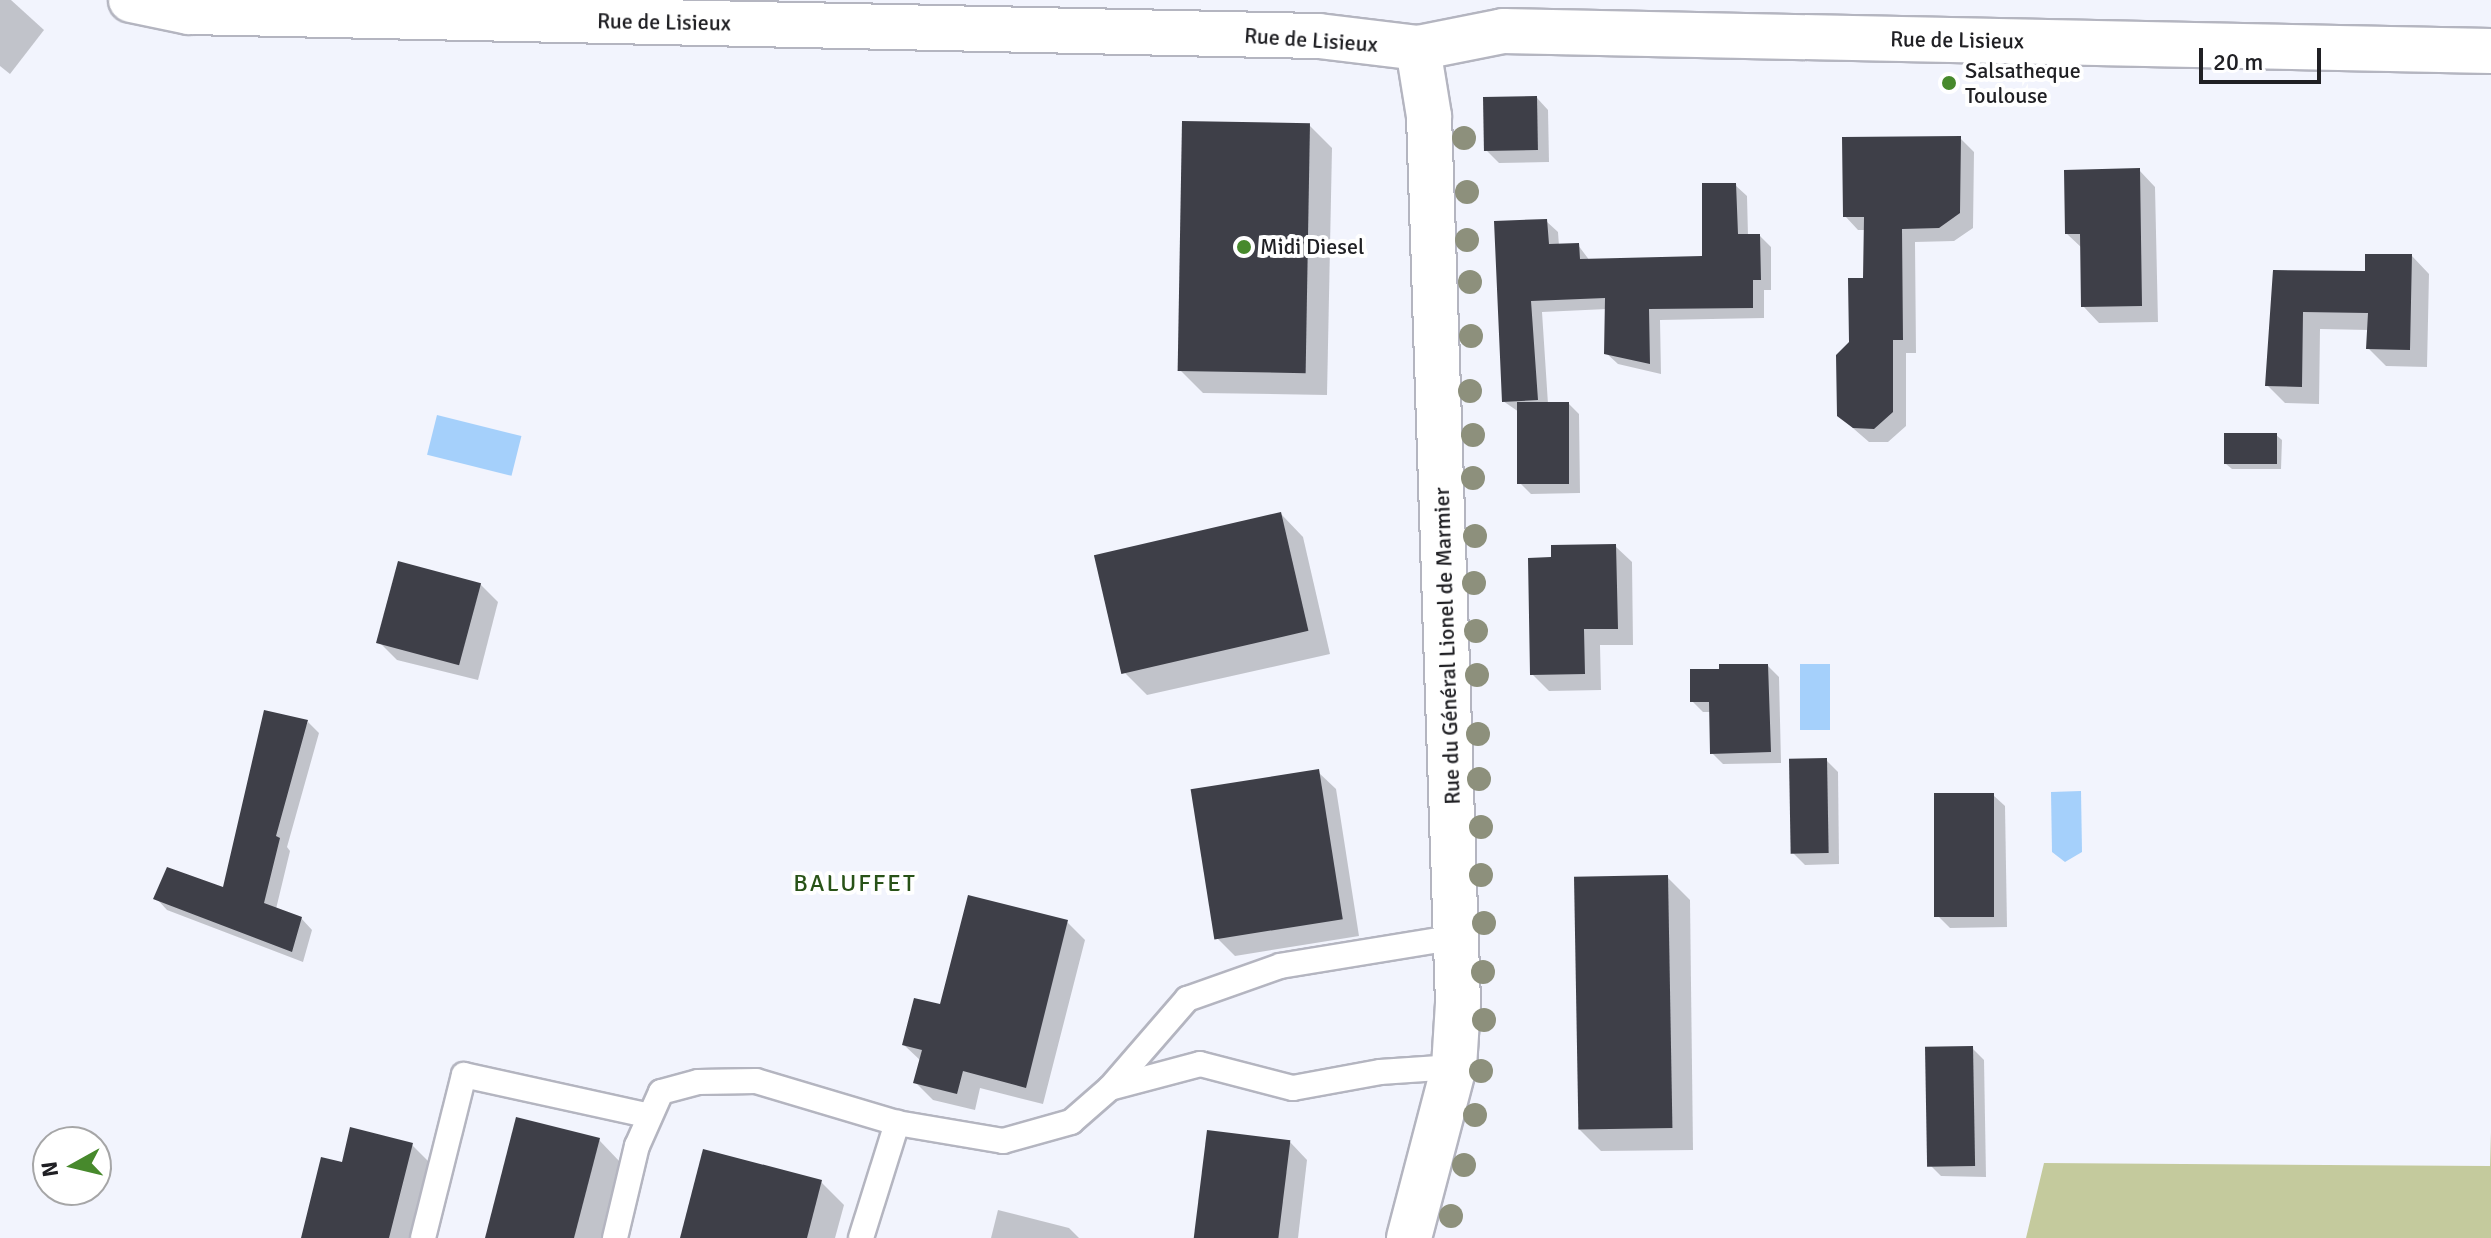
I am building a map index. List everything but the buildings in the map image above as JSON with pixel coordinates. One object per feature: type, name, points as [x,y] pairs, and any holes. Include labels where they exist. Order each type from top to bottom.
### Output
[{"type":"street","name":"Rue de Lisieux","points":[[131,0],[189,12],[1319,36],[1418,48],[1503,31],[2491,51]]},
{"type":"street","name":"Rue du Général Lionel de Marmier","points":[[1409,1238],[1454,1067],[1457,937],[1429,116],[1418,48]]},
{"type":"lane","points":[[615,1238],[637,1146],[661,1092],[698,1082],[756,1081],[897,1123],[1003,1141],[1071,1122],[1110,1088],[1187,999],[1280,966],[1457,937]]},
{"type":"lane","points":[[1110,1088],[1200,1064],[1293,1088],[1380,1072],[1454,1067]]},
{"type":"lane","points":[[423,1238],[464,1075],[650,1116]]},
{"type":"lane","points":[[861,1238],[897,1123]]},
{"type":"green space","points":[[2491,1132],[2491,1238],[2026,1238],[2044,1163],[2490,1166]]},
{"type":"water","points":[[437,415],[521,436],[511,476],[427,455]]},
{"type":"water","points":[[1800,664],[1830,664],[1830,730],[1800,730]]},
{"type":"water","points":[[2081,791],[2082,852],[2065,862],[2052,852],[2051,792]]},
{"type":"place","name":"Salsatheque Toulouse","points":[[1949,83]]},
{"type":"place","name":"Midi Diesel","points":[[1244,247]]},
{"type":"district","name":"BALUFFET","points":[[855,884]]}]
